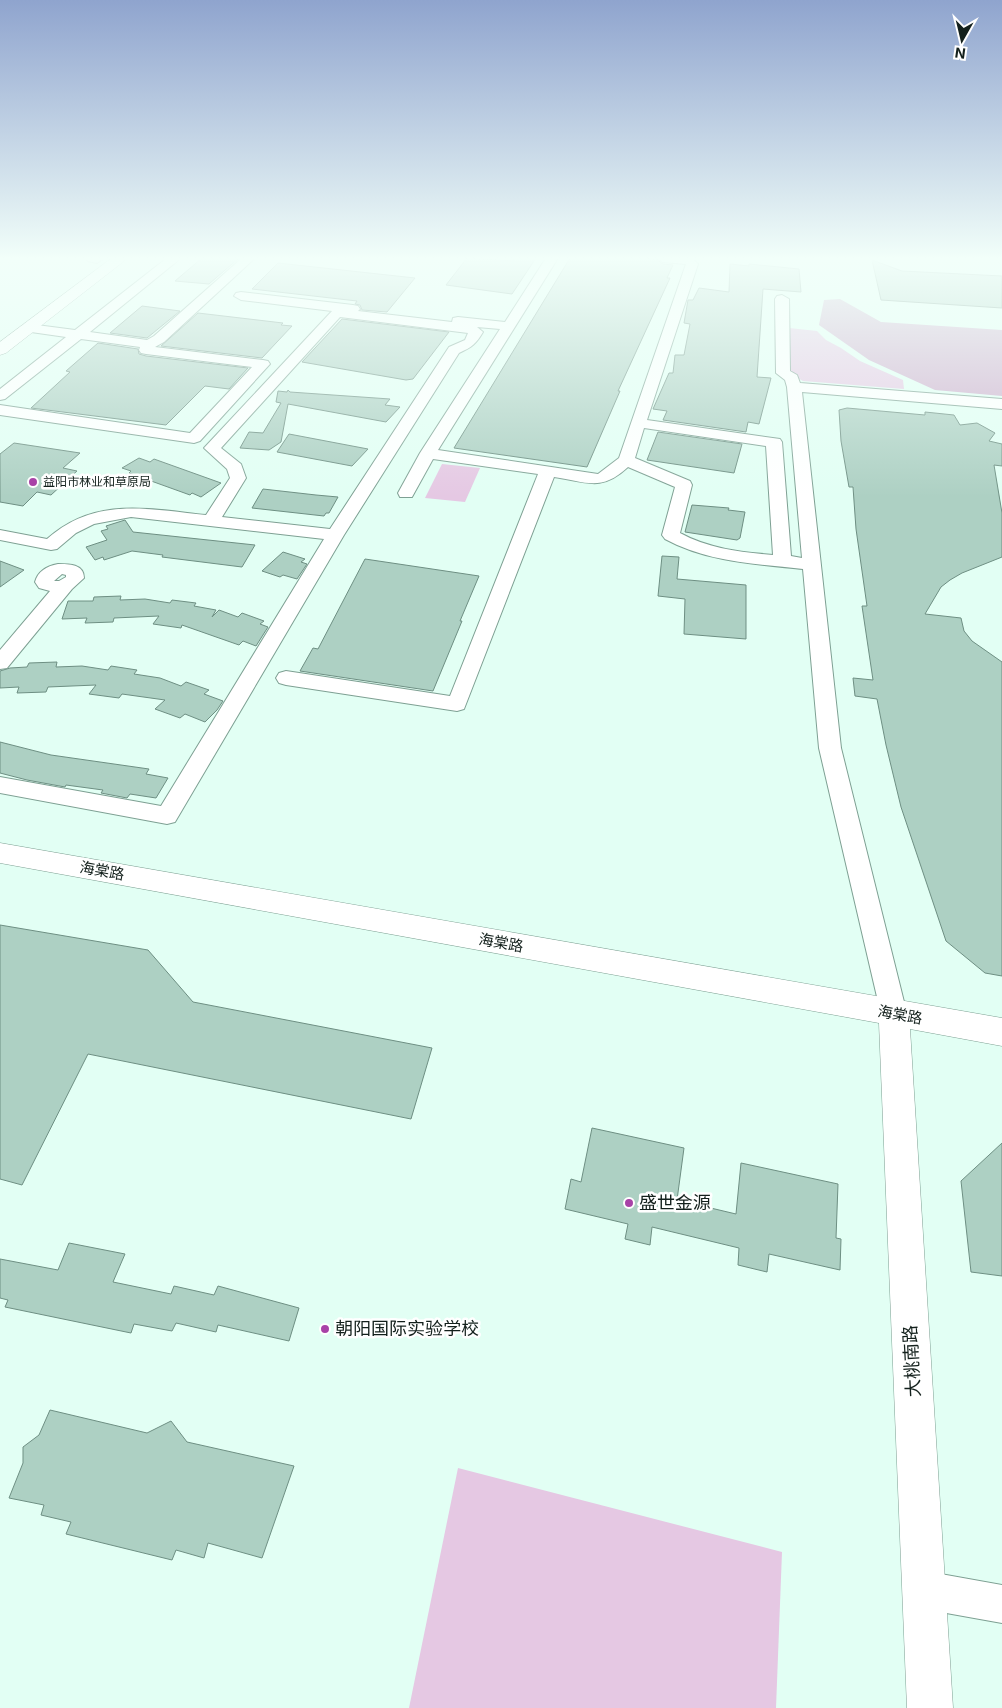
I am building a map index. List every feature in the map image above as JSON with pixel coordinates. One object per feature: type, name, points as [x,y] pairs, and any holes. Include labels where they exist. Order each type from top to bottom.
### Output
[{"type":"street","points":[[0,350],[17,338]]},
{"type":"street","points":[[0,396],[73,338]]},
{"type":"street","points":[[104,338],[149,344]]},
{"type":"street","points":[[0,410],[194,438],[263,364],[146,350],[149,344],[159,338]]},
{"type":"street","points":[[211,521],[238,478],[235,467],[212,448],[314,338]]},
{"type":"street","points":[[0,785],[167,816],[334,535],[454,350],[470,343],[473,338]]},
{"type":"street","points":[[406,493],[428,453],[502,338]]},
{"type":"street","points":[[428,453],[601,479],[626,460],[667,338]]},
{"type":"street","points":[[783,338],[783,372],[792,378],[794,386],[830,748],[894,1014]]},
{"type":"street","points":[[794,386],[1002,404]]},
{"type":"street","points":[[639,423],[774,442],[782,560]]},
{"type":"street","points":[[626,460],[684,485],[671,535],[683,544],[704,551],[811,564]]},
{"type":"street","points":[[286,678],[457,704],[548,471]]},
{"type":"street","points":[[51,545],[66,530],[80,523],[104,515],[131,512],[334,535]]},
{"type":"street","points":[[0,535],[51,545]]},
{"type":"street","points":[[0,663],[56,579],[51,545]]},
{"type":"street","points":[[0,637],[56,579]]},
{"type":"street","name":"海棠路","points":[[0,853],[1002,1032]]},
{"type":"street","name":"大桃南路","points":[[894,1014],[930,1708]]},
{"type":"street","points":[[924,1590],[1002,1604]]},
{"type":"shaded area","points":[[789,338],[824,338],[860,361],[903,380],[904,389],[803,381],[789,373]]},
{"type":"shaded area","points":[[837,338],[1002,338],[1002,396],[935,390],[869,360]]},
{"type":"shaded area","points":[[442,464],[480,468],[465,502],[425,498]]},
{"type":"shaded area","points":[[458,1468],[782,1552],[776,1708],[409,1708]]},
{"type":"building","points":[[170,338],[281,338],[262,358],[161,346]]},
{"type":"building","points":[[325,338],[445,338],[413,379],[406,380],[302,362]]},
{"type":"building","points":[[521,338],[643,338],[618,391],[620,391],[587,467],[454,448]]},
{"type":"building","points":[[687,338],[760,338],[757,377],[771,378],[759,424],[748,422],[746,432],[663,420],[667,411],[653,409],[669,373],[673,373],[675,355],[684,355]]},
{"type":"building","points":[[98,343],[138,349],[139,354],[146,356],[248,368],[229,389],[205,386],[166,425],[31,408],[70,372],[66,371]]},
{"type":"building","points":[[288,390],[290,392],[390,399],[385,405],[400,407],[386,422],[288,404],[281,442],[269,450],[240,448],[249,432],[263,433],[281,403],[276,402],[278,391],[287,392]]},
{"type":"building","points":[[847,408],[925,415],[925,412],[954,415],[960,425],[977,423],[995,433],[989,441],[1002,444],[1002,466],[994,465],[1002,513],[1002,557],[962,573],[950,580],[941,587],[925,614],[961,618],[964,631],[972,641],[1002,662],[1002,976],[985,973],[946,941],[901,807],[877,699],[855,696],[853,678],[873,680],[862,606],[867,606],[856,529],[853,487],[849,487],[841,441],[839,410]]},
{"type":"building","points":[[658,432],[742,444],[734,473],[647,460]]},
{"type":"building","points":[[289,434],[368,449],[352,466],[277,452]]},
{"type":"building","name":"益阳市林业和草原局","points":[[14,443],[80,453],[63,468],[77,471],[51,495],[37,492],[23,506],[0,502],[0,454]]},
{"type":"building","points":[[139,458],[150,462],[154,459],[221,483],[201,497],[192,493],[190,495],[129,473],[131,471],[122,468]]},
{"type":"building","points":[[263,489],[338,497],[329,513],[326,513],[324,516],[252,508]]},
{"type":"building","points":[[692,505],[729,508],[728,510],[745,512],[740,538],[737,540],[685,532]]},
{"type":"building","points":[[125,520],[133,532],[255,545],[242,567],[162,557],[163,555],[132,551],[104,560],[103,557],[95,560],[86,547],[107,540],[101,531],[108,529],[106,526]]},
{"type":"building","points":[[283,552],[305,559],[301,562],[307,564],[297,579],[283,575],[280,577],[262,571]]},
{"type":"building","points":[[662,556],[679,557],[677,579],[746,585],[746,639],[684,634],[685,599],[658,596]]},
{"type":"building","points":[[365,559],[479,576],[433,691],[300,671],[313,648],[318,649]]},
{"type":"building","points":[[0,561],[24,570],[0,587]]},
{"type":"building","points":[[121,596],[120,600],[145,599],[170,603],[172,600],[196,603],[194,606],[216,610],[212,617],[219,610],[238,617],[242,613],[264,621],[260,624],[268,627],[256,646],[243,641],[239,645],[182,625],[181,628],[153,624],[159,616],[114,618],[113,622],[85,623],[87,618],[62,619],[68,601],[93,601],[94,597]]},
{"type":"building","points":[[57,662],[56,667],[82,666],[108,670],[111,666],[137,670],[134,674],[160,678],[181,686],[186,682],[209,690],[204,694],[223,701],[205,722],[185,714],[180,718],[155,709],[165,700],[122,694],[119,698],[89,694],[96,685],[48,687],[46,692],[17,693],[19,687],[0,688],[0,671],[10,668],[27,667],[29,663]]},
{"type":"building","points":[[0,742],[51,755],[149,769],[146,774],[168,778],[156,798],[130,794],[127,798],[101,793],[103,790],[66,785],[65,787],[27,780],[0,773]]},
{"type":"building","points":[[0,925],[148,950],[193,1002],[432,1048],[411,1119],[88,1054],[22,1185],[0,1179]]},
{"type":"building","name":"盛世金源","points":[[592,1128],[684,1148],[677,1200],[736,1214],[741,1163],[838,1184],[836,1238],[841,1239],[840,1270],[769,1254],[767,1272],[738,1265],[739,1248],[652,1227],[650,1245],[625,1239],[628,1224],[565,1209],[571,1179],[581,1182]]},
{"type":"building","points":[[1002,1143],[1002,1276],[971,1272],[961,1181]]},
{"type":"building","points":[[69,1243],[125,1254],[113,1282],[171,1294],[174,1286],[214,1295],[218,1286],[299,1308],[289,1341],[218,1325],[216,1332],[176,1323],[172,1331],[134,1324],[131,1333],[5,1307],[8,1300],[0,1298],[0,1259],[58,1270]]},
{"type":"building","points":[[50,1410],[147,1433],[171,1421],[187,1442],[294,1466],[262,1558],[208,1543],[204,1558],[176,1550],[172,1560],[66,1534],[71,1522],[41,1515],[44,1505],[9,1498],[23,1463],[23,1447],[39,1435]]},
{"type":"place","name":"益阳市林业和草原局","points":[[33,482]]},
{"type":"place","name":"盛世金源","points":[[629,1203]]},
{"type":"place","name":"朝阳国际实验学校","points":[[325,1329]]}]
